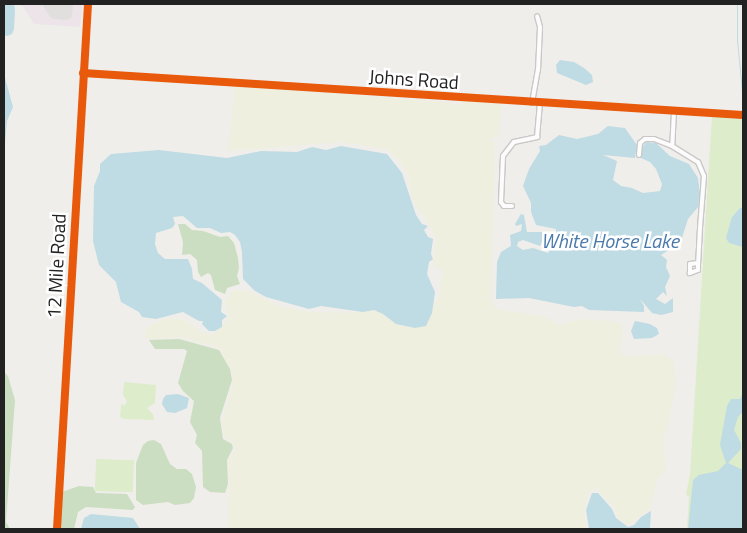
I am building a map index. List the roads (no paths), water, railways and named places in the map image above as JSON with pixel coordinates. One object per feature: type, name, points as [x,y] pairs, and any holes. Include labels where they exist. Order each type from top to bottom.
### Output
[{"type":"street","name":"12 Mile Road","points":[[57,529],[88,4]]},
{"type":"street","points":[[532,102],[538,70],[540,27],[537,16]]},
{"type":"street","name":"Johns Road","points":[[83,73],[743,116]]},
{"type":"street","points":[[512,206],[504,206],[501,202],[504,156],[514,142],[537,137],[540,103]]},
{"type":"street","points":[[672,146],[674,112]]},
{"type":"street","points":[[638,155],[640,143],[646,138],[654,139],[672,146],[698,162],[703,170],[698,263]]},
{"type":"water","points":[[4,4],[14,4],[15,10],[14,29],[12,34],[7,36],[4,35]]},
{"type":"water","points":[[560,60],[574,62],[584,68],[592,75],[593,82],[586,85],[557,73],[556,65]]},
{"type":"water","points":[[4,74],[13,107],[7,121],[4,155]]},
{"type":"water","name":"White Horse Lake","points":[[608,126],[625,128],[637,145],[635,158],[603,155],[617,161],[613,180],[621,186],[643,193],[660,191],[662,184],[656,169],[650,162],[641,158],[643,146],[647,142],[656,143],[670,156],[689,164],[698,178],[700,194],[698,207],[688,219],[682,238],[677,245],[661,255],[667,260],[666,267],[670,276],[665,287],[667,296],[663,292],[656,299],[665,304],[673,298],[673,312],[661,315],[652,313],[640,299],[644,306],[644,312],[589,310],[582,306],[574,307],[529,298],[496,299],[497,262],[501,252],[511,246],[510,235],[521,231],[522,224],[516,226],[515,224],[521,214],[524,215],[527,232],[544,232],[548,238],[544,238],[540,246],[523,240],[518,242],[517,246],[523,250],[533,248],[548,253],[555,246],[556,229],[536,225],[531,212],[531,203],[523,186],[529,169],[540,151],[539,146],[546,145],[559,135],[577,139],[598,134]]},
{"type":"water","points":[[341,146],[387,154],[402,173],[416,215],[422,224],[428,226],[424,230],[428,237],[433,239],[431,254],[433,259],[429,262],[427,274],[435,292],[432,313],[426,326],[415,328],[396,324],[374,310],[363,312],[321,306],[309,309],[266,297],[255,291],[243,279],[242,252],[240,242],[235,235],[230,232],[221,233],[210,228],[197,228],[183,216],[173,217],[175,224],[172,228],[156,233],[155,244],[158,253],[165,259],[188,259],[193,279],[202,283],[222,300],[221,312],[227,316],[222,320],[222,327],[215,331],[209,331],[202,324],[203,321],[199,321],[183,312],[156,319],[142,317],[139,312],[121,302],[116,282],[99,265],[93,241],[94,186],[100,171],[100,164],[111,154],[159,150],[227,158],[261,151],[297,152],[312,147],[326,150]]},
{"type":"water","points":[[740,208],[743,208],[743,247],[729,243],[726,238],[732,217]]},
{"type":"water","points":[[635,321],[650,324],[657,328],[659,334],[652,338],[634,339],[631,331]]},
{"type":"water","points":[[743,392],[743,411],[738,417],[734,430],[741,443],[741,449],[728,463],[743,470],[743,529],[688,529],[693,480],[699,475],[718,471],[726,463],[720,445],[727,406],[731,399],[740,399]]},
{"type":"water","points":[[178,394],[189,398],[187,408],[175,413],[167,412],[162,404],[163,399],[166,395]]},
{"type":"water","points":[[592,493],[598,493],[612,509],[616,518],[628,527],[634,525],[641,517],[651,511],[650,529],[589,529],[586,510]]},
{"type":"water","points":[[91,514],[133,518],[140,529],[81,529],[84,518]]},
{"type":"waterway","points":[[737,4],[737,40],[743,101]]}]
